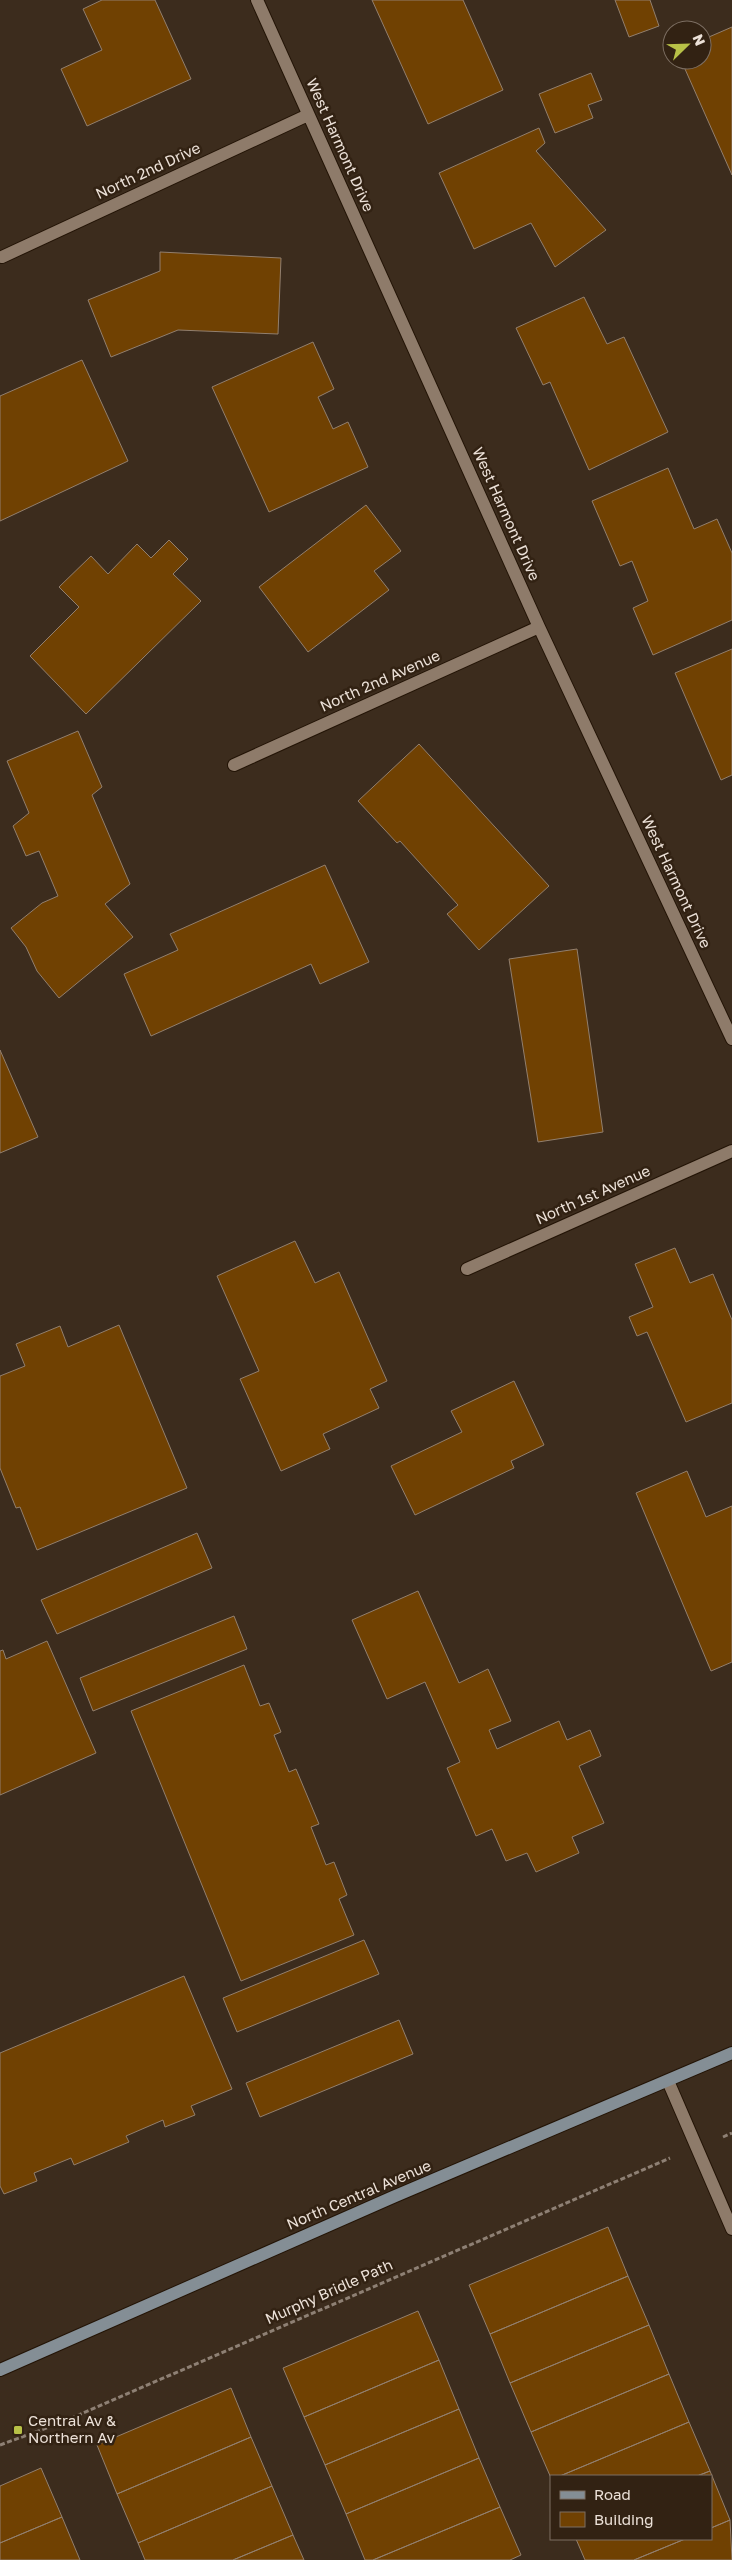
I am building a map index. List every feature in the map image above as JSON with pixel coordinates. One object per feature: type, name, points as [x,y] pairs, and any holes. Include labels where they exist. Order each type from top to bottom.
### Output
[{"type":"main road","name":"North Central Avenue","points":[[0,2370],[393,2197],[732,2053]]},
{"type":"street","name":"West Harmont Drive","points":[[257,0],[539,627],[732,1040]]},
{"type":"street","name":"North 2nd Drive","points":[[2,257],[308,115]]},
{"type":"street","name":"North 2nd Avenue","points":[[234,765],[539,627]]},
{"type":"street","name":"North 1st Avenue","points":[[467,1269],[732,1151]]},
{"type":"street","points":[[668,2081],[732,2229]]},
{"type":"path","points":[[722,2138],[732,2134]]},
{"type":"path","name":"Murphy Bridle Path","points":[[0,2445],[60,2422],[666,2159]]},
{"type":"building","points":[[102,0],[155,0],[191,79],[87,126],[61,69],[102,50],[83,9]]},
{"type":"building","points":[[372,0],[463,0],[503,90],[428,124]]},
{"type":"building","points":[[615,0],[650,0],[659,26],[629,37]]},
{"type":"building","points":[[732,27],[732,175],[685,70],[712,70],[712,36]]},
{"type":"building","points":[[591,73],[602,100],[588,105],[593,118],[555,133],[539,94]]},
{"type":"building","points":[[539,128],[545,143],[536,151],[606,230],[555,267],[531,223],[474,249],[439,173]]},
{"type":"building","points":[[160,252],[281,258],[278,334],[178,330],[111,357],[88,300],[160,271]]},
{"type":"building","points":[[584,297],[607,344],[624,337],[668,432],[589,470],[550,382],[543,385],[516,328]]},
{"type":"building","points":[[313,342],[334,389],[318,397],[333,429],[348,422],[368,467],[269,512],[212,387]]},
{"type":"building","points":[[82,360],[128,461],[0,521],[0,396]]},
{"type":"building","points":[[668,468],[694,529],[717,519],[732,553],[732,620],[653,655],[633,608],[648,601],[632,561],[620,566],[592,501]]},
{"type":"building","points":[[366,505],[401,551],[374,571],[389,590],[308,652],[259,587]]},
{"type":"building","points":[[169,540],[188,559],[173,574],[201,601],[86,714],[30,656],[79,607],[59,587],[91,556],[108,574],[137,544],[151,558]]},
{"type":"building","points":[[732,649],[732,775],[721,780],[675,673]]},
{"type":"building","points":[[78,731],[102,787],[92,795],[130,884],[105,904],[133,937],[59,998],[37,971],[26,947],[11,928],[42,903],[58,896],[39,851],[26,856],[13,826],[29,813],[7,761]]},
{"type":"building","points":[[419,744],[549,886],[479,950],[447,914],[458,905],[400,841],[397,843],[358,801]]},
{"type":"building","points":[[325,865],[369,962],[320,984],[311,964],[151,1036],[124,974],[178,950],[170,934]]},
{"type":"building","points":[[577,949],[603,1132],[538,1142],[509,959]]},
{"type":"building","points":[[0,1050],[38,1137],[0,1153]]},
{"type":"building","points":[[295,1241],[315,1283],[339,1272],[387,1381],[370,1389],[379,1408],[323,1434],[330,1449],[281,1471],[240,1379],[259,1371],[217,1276]]},
{"type":"building","points":[[675,1248],[690,1283],[713,1274],[732,1320],[732,1403],[686,1422],[647,1332],[637,1336],[629,1317],[653,1307],[635,1264]]},
{"type":"building","points":[[119,1325],[187,1488],[37,1550],[20,1507],[16,1508],[0,1468],[0,1376],[25,1366],[16,1344],[60,1326],[68,1347]]},
{"type":"building","points":[[514,1381],[544,1445],[511,1461],[514,1468],[415,1515],[391,1466],[462,1432],[451,1411]]},
{"type":"building","points":[[687,1471],[706,1517],[732,1506],[732,1662],[711,1671],[636,1493]]},
{"type":"building","points":[[197,1533],[212,1568],[57,1634],[41,1600]]},
{"type":"building","points":[[418,1591],[459,1683],[488,1669],[511,1721],[489,1730],[497,1749],[559,1721],[567,1740],[590,1730],[601,1756],[579,1766],[604,1823],[572,1837],[579,1853],[536,1872],[527,1853],[506,1861],[492,1829],[476,1836],[447,1768],[460,1762],[425,1682],[387,1699],[352,1620]]},
{"type":"building","points":[[234,1616],[247,1649],[93,1711],[80,1678]]},
{"type":"building","points":[[47,1641],[96,1753],[0,1795],[0,1651],[3,1650],[6,1659]]},
{"type":"building","points":[[244,1665],[260,1706],[269,1703],[281,1732],[274,1735],[289,1772],[296,1769],[319,1824],[311,1827],[326,1865],[334,1862],[347,1895],[339,1899],[354,1935],[241,1981],[131,1711]]},
{"type":"building","points":[[364,1940],[379,1974],[237,2032],[223,1998]]},
{"type":"building","points":[[184,1976],[232,2089],[191,2106],[195,2115],[165,2127],[163,2120],[126,2136],[129,2142],[74,2165],[71,2158],[34,2173],[37,2181],[4,2194],[0,2186],[0,2053]]},
{"type":"building","points":[[399,2020],[413,2054],[260,2117],[246,2083]]},
{"type":"building","points":[[608,2227],[628,2276],[490,2334],[469,2285]]},
{"type":"building","points":[[628,2276],[649,2325],[510,2383],[490,2334]]},
{"type":"building","points":[[418,2311],[439,2360],[304,2417],[283,2368]]},
{"type":"building","points":[[649,2325],[669,2374],[531,2432],[510,2383]]},
{"type":"building","points":[[439,2360],[459,2409],[325,2465],[304,2417]]},
{"type":"building","points":[[669,2374],[689,2422],[562,2475],[550,2476],[531,2432]]},
{"type":"building","points":[[231,2388],[251,2437],[117,2494],[97,2445]]},
{"type":"building","points":[[459,2409],[479,2458],[346,2514],[325,2465]]},
{"type":"building","points":[[689,2422],[710,2471],[700,2475],[562,2475]]},
{"type":"building","points":[[251,2437],[272,2486],[138,2543],[117,2494]]},
{"type":"building","points":[[479,2458],[500,2507],[373,2560],[365,2560],[346,2514]]},
{"type":"building","points":[[41,2468],[62,2517],[0,2543],[0,2486]]},
{"type":"building","points":[[710,2471],[712,2475],[700,2475]]},
{"type":"building","points":[[712,2476],[730,2520],[712,2528]]},
{"type":"building","points":[[272,2486],[293,2535],[233,2560],[145,2560],[138,2543]]},
{"type":"building","points":[[500,2507],[521,2555],[510,2560],[373,2560]]},
{"type":"building","points":[[62,2517],[80,2560],[0,2560],[0,2543]]},
{"type":"building","points":[[730,2520],[732,2560],[634,2560],[683,2540],[712,2540],[712,2528]]},
{"type":"building","points":[[293,2535],[304,2560],[233,2560]]},
{"type":"building","points":[[576,2540],[683,2540],[634,2560],[585,2560]]},
{"type":"place","name":"Central Av & Northern Av","points":[[18,2430]]}]
